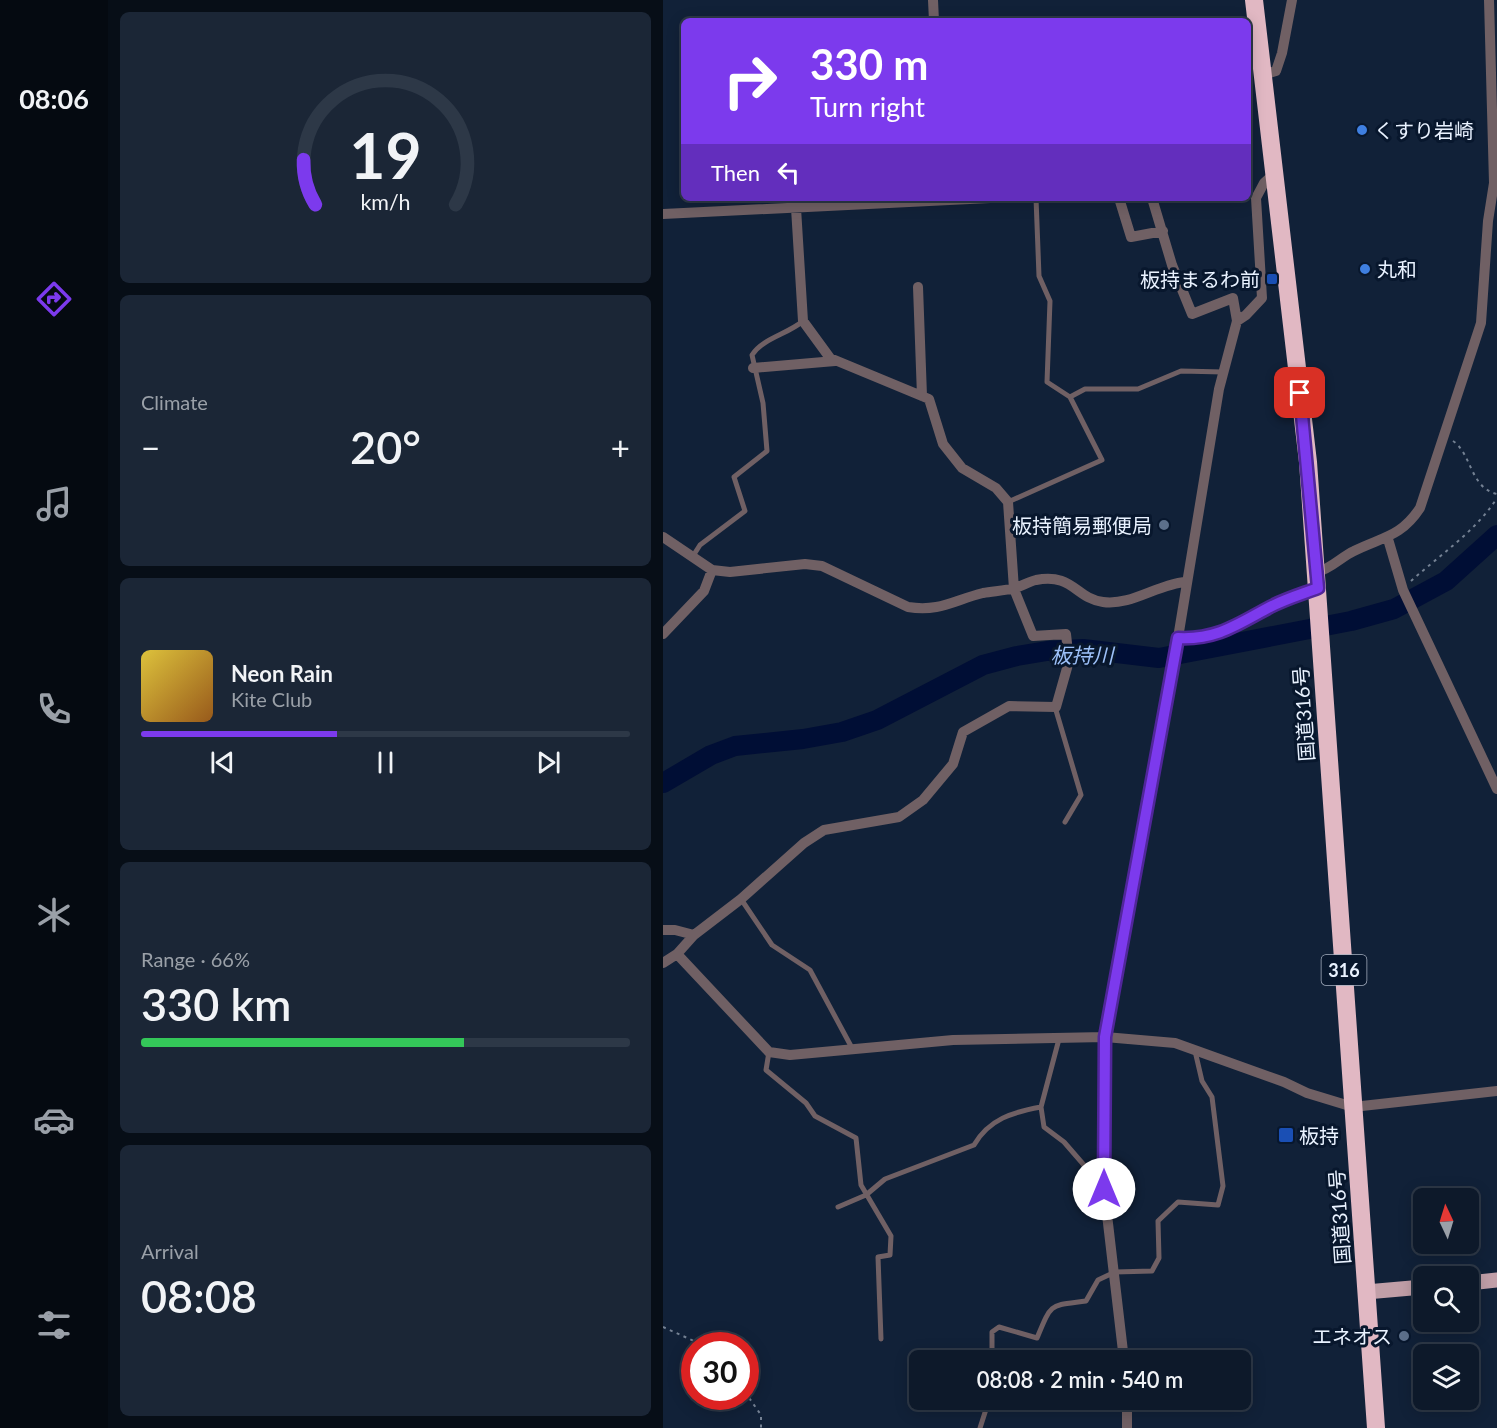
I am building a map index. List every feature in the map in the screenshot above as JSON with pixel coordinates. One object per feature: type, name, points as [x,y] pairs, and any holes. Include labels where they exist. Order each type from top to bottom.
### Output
[{"type":"highway","name":"国道316号","points":[[1254,0],[1308,462],[1376,1428]]},
{"type":"main road","points":[[1479,1282],[1497,1280]]},
{"type":"main road","points":[[1366,1292],[1413,1288]]},
{"type":"street","points":[[933,0],[934,18]]},
{"type":"street","points":[[1263,75],[1276,71],[1283,53],[1292,0]]},
{"type":"street","points":[[1177,642],[1233,629],[1270,607],[1318,587],[1354,551],[1388,539],[1410,523],[1420,508],[1481,323],[1488,221],[1494,183],[1489,0]]},
{"type":"street","points":[[1237,321],[1262,298],[1256,198],[1264,183],[1274,174]]},
{"type":"street","points":[[663,214],[910,201]]},
{"type":"street","points":[[1120,201],[1131,237],[1163,231]]},
{"type":"street","points":[[1122,1350],[1104,1189],[1105,1037],[1177,642],[1223,372],[1237,321],[1233,298],[1191,314],[1153,201]]},
{"type":"street","points":[[663,963],[677,954],[694,935],[741,899],[804,843],[824,830],[899,817],[923,800],[953,764],[963,732],[1009,706],[1055,707],[1069,660],[1066,634],[1033,636],[1014,589],[1008,502],[996,488],[962,468],[943,444],[929,399],[829,358],[803,321],[796,208]]},
{"type":"street","points":[[918,287],[922,396]]},
{"type":"street","points":[[753,368],[835,361]]},
{"type":"street","points":[[663,537],[712,570],[730,572],[805,564],[822,566],[908,607],[923,610],[937,609],[982,593],[1014,589],[1034,580],[1055,578],[1068,582],[1092,598],[1104,602],[1125,600],[1187,582]]},
{"type":"street","points":[[1388,539],[1402,587],[1497,789]]},
{"type":"street","points":[[663,634],[704,591],[712,570]]},
{"type":"street","points":[[663,930],[675,930],[694,935]]},
{"type":"street","points":[[677,954],[769,1052],[790,1055],[953,1040],[1105,1037],[1175,1043],[1284,1082],[1307,1093],[1353,1107],[1497,1091]]},
{"type":"street","points":[[1127,1410],[1127,1428]]},
{"type":"lane","points":[[1008,502],[1102,460],[1071,397],[1047,382],[1050,301],[1039,276],[1035,201]]},
{"type":"lane","points":[[692,558],[700,545],[745,511],[734,477],[767,451],[763,403],[753,368],[752,355],[757,346],[791,331],[803,321]]},
{"type":"lane","points":[[1071,397],[1085,389],[1138,389],[1181,371],[1223,372]]},
{"type":"lane","points":[[1055,707],[1081,795],[1065,822]]},
{"type":"lane","points":[[741,899],[772,945],[810,970],[852,1048]]},
{"type":"lane","points":[[1059,1039],[1041,1107],[1044,1127],[1064,1142],[1104,1189]]},
{"type":"lane","points":[[992,1350],[992,1332],[999,1327],[1037,1338],[1048,1312],[1060,1302],[1086,1301],[1098,1280],[1115,1272],[1152,1271],[1159,1258],[1158,1221],[1178,1202],[1218,1205],[1223,1186],[1212,1097],[1202,1081],[1194,1050]]},
{"type":"lane","points":[[769,1052],[766,1070],[806,1103],[815,1116],[856,1138],[861,1185],[891,1236],[890,1255],[878,1257],[881,1339]]},
{"type":"lane","points":[[838,1207],[866,1195],[885,1179],[974,1146],[982,1132],[1009,1113],[1041,1107]]},
{"type":"lane","points":[[980,1428],[986,1410]]},
{"type":"path","points":[[1402,587],[1470,530],[1487,513],[1497,496],[1479,482],[1470,470],[1460,446],[1445,433]]},
{"type":"path","points":[[663,1327],[681,1335]]},
{"type":"path","points":[[758,1410],[761,1415],[761,1428]]},
{"type":"waterway","name":"板持川","points":[[663,783],[711,755],[735,746],[803,739],[842,732],[877,720],[983,665],[1017,656],[1047,651],[1083,649],[1159,658],[1351,621],[1394,609],[1446,581],[1497,535]]},
{"type":"place","name":"くすり岩崎","points":[[1362,130]]},
{"type":"place","name":"丸和","points":[[1365,269]]},
{"type":"place","name":"板持まるわ前","points":[[1272,279]]},
{"type":"place","name":"板持簡易郵便局","points":[[1164,525]]},
{"type":"place","name":"板持","points":[[1286,1135]]},
{"type":"place","name":"エネオス","points":[[1404,1336]]},
{"type":"route","points":[[1104,1189],[1105,1037],[1178,638],[1189,639],[1233,629],[1284,600],[1318,588],[1300,393]]}]
